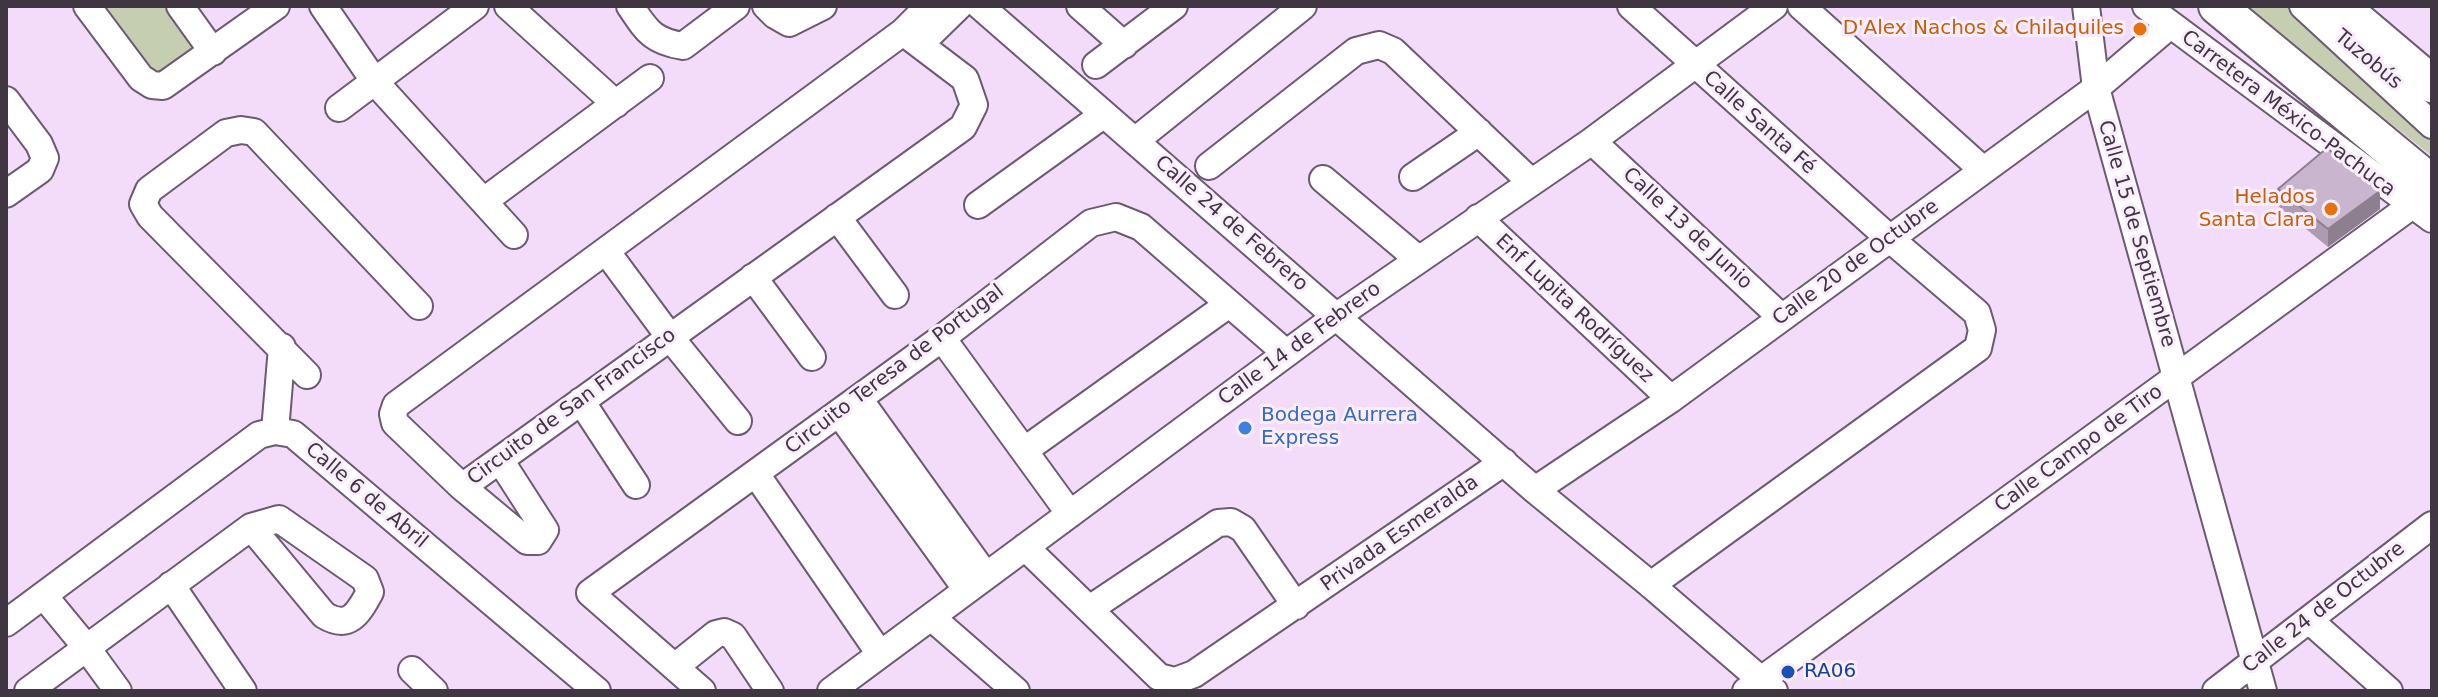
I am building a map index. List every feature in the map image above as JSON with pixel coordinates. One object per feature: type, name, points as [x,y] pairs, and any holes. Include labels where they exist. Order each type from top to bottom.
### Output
[{"type":"highway","points":[[2217,6],[2425,203]]},
{"type":"highway","points":[[2340,6],[2432,84]]},
{"type":"street","points":[[87,6],[141,78],[152,85],[163,86],[276,6]]},
{"type":"street","points":[[180,6],[213,52]]},
{"type":"street","points":[[323,6],[375,82],[514,235]]},
{"type":"street","points":[[339,108],[475,6]]},
{"type":"street","points":[[508,6],[616,104]]},
{"type":"street","points":[[630,6],[649,34],[665,43],[683,46],[736,6]]},
{"type":"street","points":[[766,6],[789,23],[823,6]]},
{"type":"street","name":"Circuito de San Francisco","points":[[912,38],[929,6]]},
{"type":"street","name":"Circuito de San Francisco","points":[[912,38],[965,79],[974,105],[963,127],[462,487],[395,423],[393,414],[396,405],[606,251],[912,38],[959,6]]},
{"type":"street","name":"Calle 24 de Febrero","points":[[980,6],[1535,490],[1651,585],[1760,687]]},
{"type":"street","points":[[1080,6],[1124,45]]},
{"type":"street","points":[[1096,65],[1174,6]]},
{"type":"street","points":[[1135,141],[1303,6]]},
{"type":"street","name":"Calle Santa Fé","points":[[1631,6],[1977,313],[1982,330],[1978,348],[1651,585]]},
{"type":"street","name":"Calle 14 de Febrero","points":[[840,688],[880,654],[1286,353],[1592,141],[1774,6]]},
{"type":"street","points":[[1801,6],[1983,170]]},
{"type":"street","name":"Calle 15 de Septiembre","points":[[2086,6],[2096,88],[2263,691]]},
{"type":"street","name":"Carretera México-Pachuca","points":[[2146,6],[2425,203]]},
{"type":"street","points":[[2234,6],[2367,115],[2432,163]]},
{"type":"street","points":[[2303,6],[2432,125]]},
{"type":"street","name":"Tuzobús","points":[[2303,6],[2432,115]]},
{"type":"street","name":"Calle 20 de Octubre","points":[[1535,490],[1671,399],[2096,88],[2170,25]]},
{"type":"street","points":[[1209,166],[1356,51],[1379,45],[1393,51],[1531,182]]},
{"type":"street","points":[[484,201],[650,78]]},
{"type":"street","points":[[6,100],[39,144],[45,158],[40,170],[6,194]]},
{"type":"street","points":[[978,205],[1103,115]]},
{"type":"street","points":[[307,375],[150,216],[143,204],[149,190],[226,133],[241,130],[254,132],[419,306]]},
{"type":"street","points":[[1413,177],[1479,132]]},
{"type":"street","name":"Calle 13 de Junio","points":[[1592,141],[1781,317]]},
{"type":"street","points":[[1323,179],[1418,259]]},
{"type":"street","name":"Calle Campo de Tiro","points":[[1760,687],[2176,378],[2425,203]]},
{"type":"street","points":[[837,217],[895,295]]},
{"type":"street","name":"Circuito Teresa de Portugal","points":[[702,691],[590,593],[942,338],[1091,223],[1116,217],[1141,227],[1286,353]]},
{"type":"street","name":"Enf Lupita Rodríguez","points":[[1478,218],[1671,399]]},
{"type":"street","points":[[606,251],[738,421]]},
{"type":"street","points":[[753,277],[812,357]]},
{"type":"street","points":[[1025,450],[1229,304]]},
{"type":"street","points":[[942,338],[1070,514]]},
{"type":"street","points":[[6,623],[259,435],[275,431],[282,347]]},
{"type":"street","points":[[581,401],[636,485]]},
{"type":"street","points":[[849,406],[976,583]]},
{"type":"street","name":"Calle 6 de Abril","points":[[275,431],[293,434],[597,691]]},
{"type":"street","points":[[462,487],[527,541],[538,541],[545,530],[500,460]]},
{"type":"street","name":"Privada Esmeralda","points":[[1025,547],[1159,677],[1175,681],[1194,674],[1504,462]]},
{"type":"street","points":[[756,474],[880,654]]},
{"type":"street","points":[[1091,608],[1218,523],[1231,522],[1243,529],[1296,606]]},
{"type":"street","name":"Calle 24 de Octubre","points":[[2216,691],[2432,525]]},
{"type":"street","points":[[28,691],[251,527]]},
{"type":"street","points":[[171,585],[243,691]]},
{"type":"street","points":[[44,596],[118,691]]},
{"type":"street","points":[[931,617],[1016,691]]},
{"type":"street","points":[[2309,620],[2389,691]]},
{"type":"street","points":[[676,666],[716,634],[724,632],[733,636],[770,691]]},
{"type":"street","points":[[412,670],[434,691]]},
{"type":"green space","points":[[106,6],[166,6],[196,47],[156,74]]},
{"type":"green space","points":[[2242,6],[2297,6],[2432,128],[2432,156]]},
{"type":"building","points":[[2327,148],[2380,191],[2328,229],[2278,189]]},
{"type":"place","name":"D'Alex Nachos & Chilaquiles","points":[[2140,29]]},
{"type":"place","name":"Helados Santa Clara","points":[[2331,209]]},
{"type":"place","name":"Bodega Aurrera Express","points":[[1245,428]]},
{"type":"place","name":"RA06","points":[[1788,672]]}]
